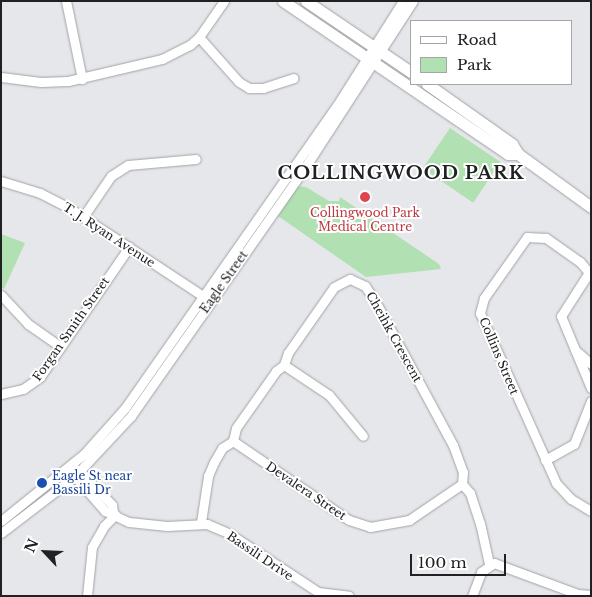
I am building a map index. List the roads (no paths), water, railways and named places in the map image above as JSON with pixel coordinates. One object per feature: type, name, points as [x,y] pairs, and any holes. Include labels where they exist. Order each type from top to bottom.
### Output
[{"type":"main road","points":[[283,1],[508,154],[518,154]]},
{"type":"main road","points":[[306,1],[410,71]]},
{"type":"main road","points":[[428,85],[512,144],[518,154],[591,207]]},
{"type":"street","points":[[66,1],[82,79]]},
{"type":"street","points":[[1,77],[41,82],[82,79],[162,59],[190,45],[199,37],[224,1]]},
{"type":"street","name":"Eagle Street","points":[[1,521],[69,467],[125,408],[206,299],[371,62],[403,1]]},
{"type":"street","name":"Eagle Street","points":[[378,49],[413,1]]},
{"type":"street","points":[[199,37],[239,82],[249,88],[263,88],[293,78]]},
{"type":"street","points":[[83,217],[111,176],[128,165],[196,159]]},
{"type":"street","name":"T. J. Ryan Avenue","points":[[1,181],[40,193],[83,217],[206,299]]},
{"type":"street","name":"Collins Street","points":[[590,274],[580,262],[546,238],[527,237],[521,242],[481,304],[483,321],[556,483],[571,499],[591,511]]},
{"type":"street","name":"Forgan Smith Street","points":[[1,394],[15,393],[32,385],[129,247]]},
{"type":"street","points":[[590,274],[561,316],[591,388]]},
{"type":"street","name":"Cheihk Crescent","points":[[201,522],[208,476],[222,448],[233,441],[242,420],[276,371],[284,365],[288,353],[334,286],[350,279],[365,286],[454,444],[463,472],[462,484],[470,494],[480,523],[489,564]]},
{"type":"street","points":[[1,295],[28,324],[60,346]]},
{"type":"street","name":"Eagle Street","points":[[1,534],[80,471],[131,416],[206,299]]},
{"type":"street","points":[[575,350],[591,364]]},
{"type":"street","points":[[284,365],[329,395],[363,436]]},
{"type":"street","points":[[545,460],[574,444],[591,401]]},
{"type":"street","name":"Devalera Street","points":[[233,441],[349,520],[370,527],[409,520],[462,484]]},
{"type":"street","points":[[69,467],[80,471],[112,505],[114,513]]},
{"type":"street","points":[[69,467],[72,478],[105,511],[141,525],[189,527],[201,522]]},
{"type":"street","points":[[87,596],[92,548],[104,526],[114,513]]},
{"type":"street","name":"Bassili Drive","points":[[201,522],[230,534],[285,574],[322,595],[349,596]]},
{"type":"street","points":[[472,596],[481,572],[489,564],[499,564],[578,594],[591,595]]},
{"type":"place","name":"Collingwood Park Medical Centre","points":[[365,197]]},
{"type":"place","name":"Eagle St near Bassili Dr","points":[[42,483]]},
{"type":"district","name":"COLLINGWOOD PARK","points":[[401,173]]}]
